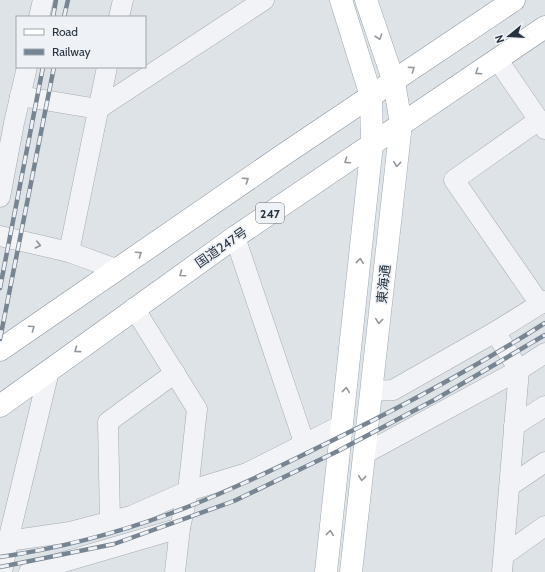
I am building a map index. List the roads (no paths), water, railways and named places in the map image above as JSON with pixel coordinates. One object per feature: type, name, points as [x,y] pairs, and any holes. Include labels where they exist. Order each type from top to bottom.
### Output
[{"type":"main road","name":"東海通","points":[[326,572],[372,144],[371,96],[341,0]]},
{"type":"main road","name":"東海通","points":[[351,572],[401,124],[394,82],[366,0]]},
{"type":"main road","points":[[0,350],[116,269],[514,0]]},
{"type":"main road","name":"国道247号","points":[[0,406],[134,308],[235,237],[545,27]]},
{"type":"street","points":[[39,16],[42,0]]},
{"type":"street","points":[[119,16],[123,0]]},
{"type":"street","points":[[20,96],[98,109],[264,0]]},
{"type":"street","points":[[372,391],[393,390],[495,332],[542,303],[454,180],[542,124],[498,59]]},
{"type":"street","points":[[0,197],[7,122],[20,96],[27,68]]},
{"type":"street","points":[[69,252],[107,68]]},
{"type":"street","points":[[0,236],[69,252],[116,269]]},
{"type":"street","points":[[235,237],[305,445]]},
{"type":"street","points":[[134,308],[197,409],[188,491],[180,528],[175,572]]},
{"type":"street","points":[[495,332],[519,370],[511,485],[503,563]]},
{"type":"street","points":[[364,454],[519,370],[545,353]]},
{"type":"street","points":[[2,572],[8,541],[49,371]]},
{"type":"street","points":[[110,521],[108,422],[175,373]]},
{"type":"street","points":[[514,426],[545,406]]},
{"type":"street","points":[[8,541],[70,532],[131,516],[188,491],[247,472],[305,445],[342,425]]},
{"type":"street","points":[[511,485],[545,462]]},
{"type":"street","points":[[503,563],[545,526]]},
{"type":"street","points":[[29,572],[180,528]]},
{"type":"railway","points":[[53,16],[56,0]]},
{"type":"railway","points":[[64,16],[68,0]]},
{"type":"railway","points":[[0,288],[43,68]]},
{"type":"railway","points":[[0,339],[54,68]]},
{"type":"railway","points":[[0,557],[42,550],[107,534],[169,514],[227,491],[407,403],[463,372],[545,323]]},
{"type":"railway","points":[[0,567],[114,544],[234,501],[338,451],[436,399],[545,335]]}]
